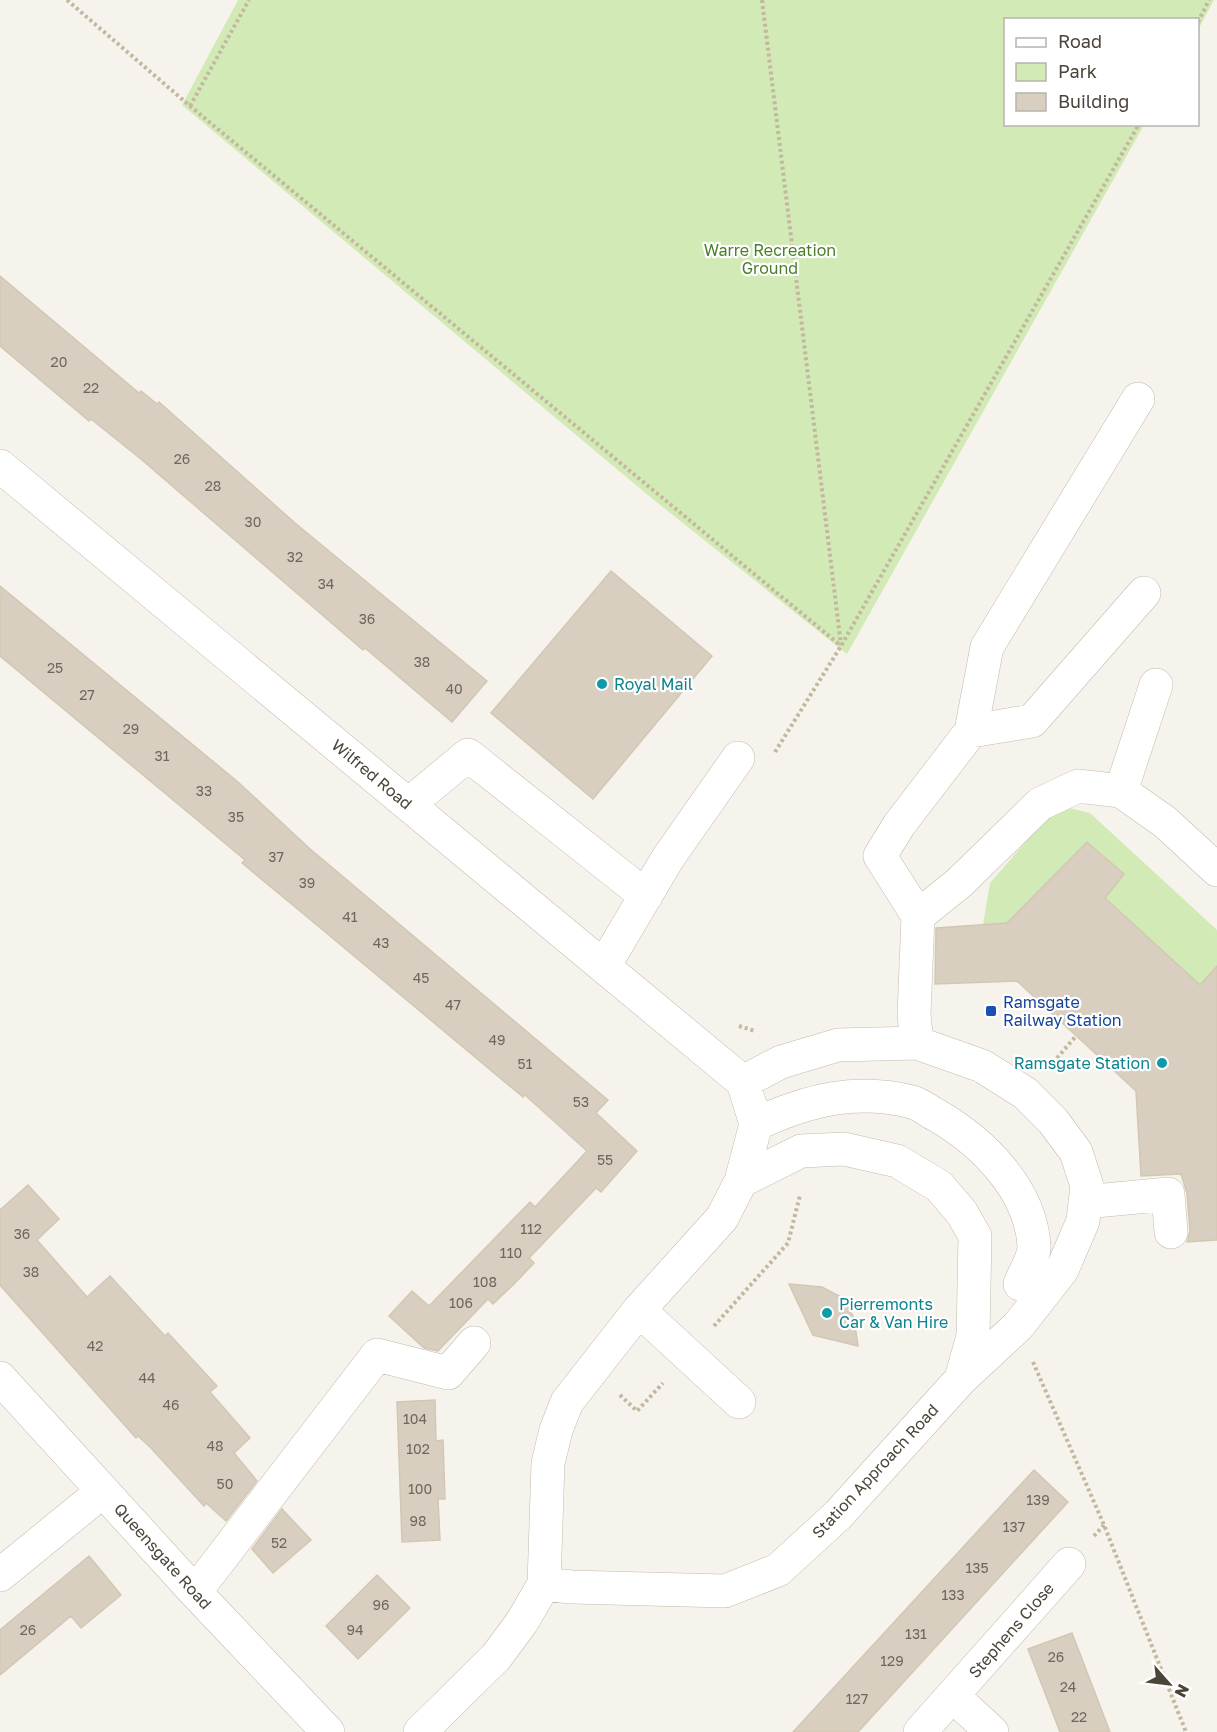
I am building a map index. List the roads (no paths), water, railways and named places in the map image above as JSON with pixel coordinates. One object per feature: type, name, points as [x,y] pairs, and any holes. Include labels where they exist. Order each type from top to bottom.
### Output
[{"type":"street","points":[[917,1043],[914,1015],[918,916],[880,856],[899,825],[971,731],[987,647],[1138,399]]},
{"type":"street","name":"Wilfred Road","points":[[0,466],[743,1082]]},
{"type":"street","points":[[971,731],[1032,721],[1144,593]]},
{"type":"street","points":[[1121,791],[1156,685]]},
{"type":"street","points":[[409,804],[468,755],[646,896]]},
{"type":"street","points":[[604,966],[668,858],[738,758]]},
{"type":"street","points":[[918,916],[959,883],[1040,804],[1078,786],[1121,791],[1165,822],[1217,870]]},
{"type":"street","name":"Station Approach Road","points":[[544,1584],[571,1587],[725,1591],[778,1570],[838,1515],[961,1379],[1022,1306],[1062,1270],[1083,1221],[1087,1186],[1076,1152],[1053,1121],[1025,1093],[982,1066],[917,1043],[838,1045],[781,1062],[743,1082]]},
{"type":"street","points":[[420,1732],[496,1657],[522,1622],[544,1584],[548,1463],[556,1430],[567,1402],[639,1310],[722,1218],[741,1181],[756,1124],[743,1082]]},
{"type":"street","points":[[756,1124],[822,1098],[871,1097],[914,1102],[953,1125],[978,1144],[1006,1174],[1029,1218],[1034,1248],[1022,1306]]},
{"type":"street","points":[[741,1181],[801,1151],[844,1149],[897,1161],[939,1186],[962,1213],[1022,1306]]},
{"type":"street","points":[[1085,1202],[1168,1194],[1171,1232]]},
{"type":"street","name":"Station Approach Road","points":[[961,1379],[973,1336],[975,1236]]},
{"type":"street","points":[[639,1310],[740,1402]]},
{"type":"street","points":[[195,1592],[377,1355],[448,1373],[474,1343]]},
{"type":"street","name":"Queensgate Road","points":[[0,1378],[195,1592],[328,1732]]},
{"type":"street","points":[[0,1575],[103,1491]]},
{"type":"street","name":"Stephens Close","points":[[920,1732],[1069,1564]]},
{"type":"street","points":[[953,1696],[992,1732]]},
{"type":"place","name":"Royal Mail","points":[[602,684]]},
{"type":"place","name":"Ramsgate Railway Station","points":[[991,1011]]},
{"type":"place","name":"Ramsgate Station","points":[[1162,1063]]},
{"type":"place","name":"Pierremonts Car & Van Hire","points":[[827,1313]]},
{"type":"park label","name":"Warre Recreation Ground","points":[[770,259]]}]
